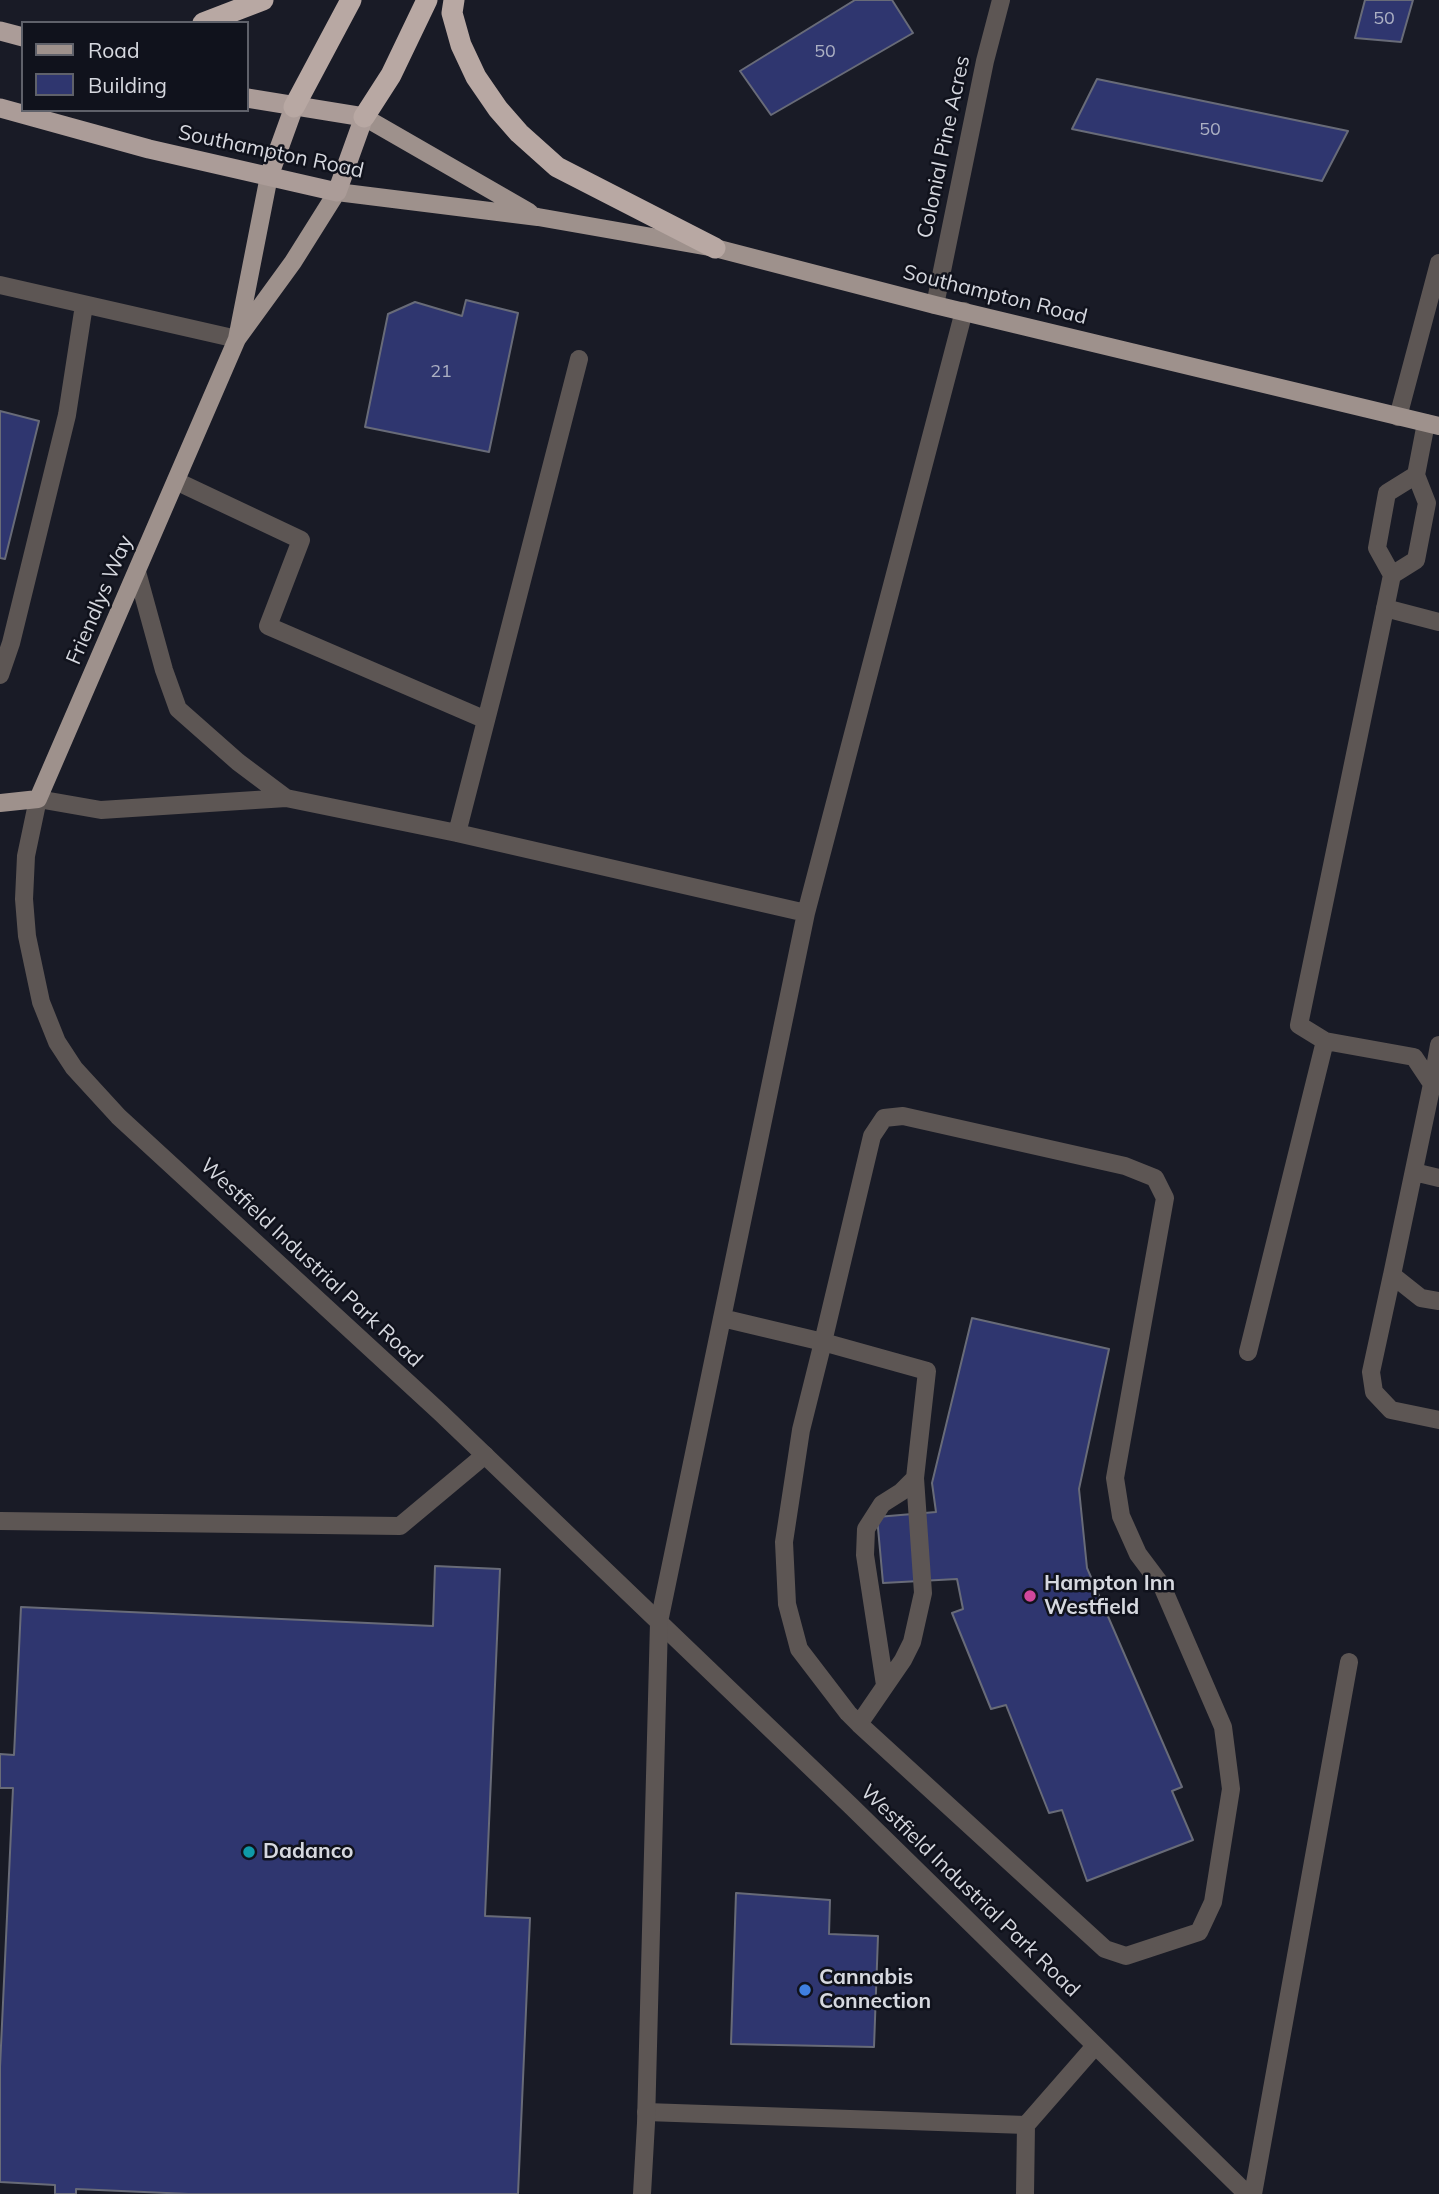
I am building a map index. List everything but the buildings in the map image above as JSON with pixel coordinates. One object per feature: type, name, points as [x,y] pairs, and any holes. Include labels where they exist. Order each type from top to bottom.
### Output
[{"type":"highway","points":[[208,21],[263,0]]},
{"type":"highway","points":[[294,107],[351,0]]},
{"type":"highway","points":[[364,117],[391,75],[427,0]]},
{"type":"highway","points":[[454,0],[452,13],[461,45],[476,77],[519,133],[557,167],[715,247]]},
{"type":"highway","points":[[0,31],[21,36]]},
{"type":"highway","name":"Southampton Road","points":[[248,98],[364,117]]},
{"type":"highway","name":"Friendlys Way","points":[[269,176],[294,107]]},
{"type":"highway","name":"Southampton Road","points":[[0,108],[149,149],[337,192]]},
{"type":"highway","name":"Friendlys Way","points":[[337,192],[364,117]]},
{"type":"main road","name":"Southampton Road","points":[[364,117],[538,218]]},
{"type":"main road","name":"Friendlys Way","points":[[38,799],[237,339],[269,176]]},
{"type":"main road","name":"Southampton Road","points":[[337,192],[538,218],[715,247],[935,305],[1432,425]]},
{"type":"main road","name":"Friendlys Way","points":[[237,339],[293,262],[337,192]]},
{"type":"main road","points":[[0,803],[38,799]]},
{"type":"street","name":"Colonial Pine Acres","points":[[935,305],[985,61],[1001,0]]},
{"type":"street","points":[[1398,417],[1439,262]]},
{"type":"street","points":[[0,285],[237,339]]},
{"type":"street","points":[[0,676],[67,415],[84,305]]},
{"type":"street","points":[[642,2194],[659,1622],[806,914],[964,311]]},
{"type":"street","points":[[457,833],[579,359]]},
{"type":"street","points":[[1392,575],[1416,560],[1427,503],[1416,475],[1432,425]]},
{"type":"street","points":[[1416,475],[1387,493],[1377,548],[1392,575],[1300,1025],[1325,1041],[1414,1057],[1432,1084]]},
{"type":"street","points":[[176,481],[301,540],[268,626],[486,720]]},
{"type":"street","points":[[136,572],[178,709],[238,762],[286,798]]},
{"type":"street","points":[[1385,608],[1439,622]]},
{"type":"street","points":[[38,799],[101,810],[286,798],[457,833],[806,914]]},
{"type":"street","name":"Friendlys Way","points":[[24,885],[30,828],[38,799]]},
{"type":"street","name":"Westfield Industrial Park Road","points":[[24,885],[24,913],[30,959],[41,1002],[57,1042],[74,1068],[118,1116],[485,1455],[1247,2194]]},
{"type":"street","points":[[1248,1352],[1325,1041]]},
{"type":"street","points":[[1439,1045],[1371,1372],[1374,1392],[1391,1410],[1439,1420]]},
{"type":"street","points":[[903,1116],[1125,1166],[1155,1178],[1165,1198],[1115,1478],[1121,1516],[1138,1554],[1162,1586],[1223,1727],[1231,1789],[1213,1902],[1199,1932],[1126,1956],[1105,1949],[859,1724],[799,1649],[787,1604],[784,1542],[801,1430],[823,1342],[872,1136],[884,1118],[903,1116]]},
{"type":"street","points":[[1414,1172],[1439,1178]]},
{"type":"street","points":[[1392,1275],[1421,1298],[1439,1301]]},
{"type":"street","points":[[722,1318],[928,1371],[915,1478],[923,1593],[912,1642],[903,1660],[859,1724]]},
{"type":"street","points":[[0,1521],[400,1526],[485,1455]]},
{"type":"street","points":[[885,1685],[865,1555],[866,1529],[882,1504],[901,1492],[915,1478]]},
{"type":"street","points":[[1254,2194],[1349,1662]]},
{"type":"street","points":[[1025,2194],[1026,2124],[1095,2046]]},
{"type":"street","points":[[646,2112],[1026,2124]]},
{"type":"place","name":"Hampton Inn Westfield","points":[[1030,1596]]},
{"type":"place","name":"Dadanco","points":[[249,1852]]},
{"type":"place","name":"Cannabis Connection","points":[[805,1990]]}]
